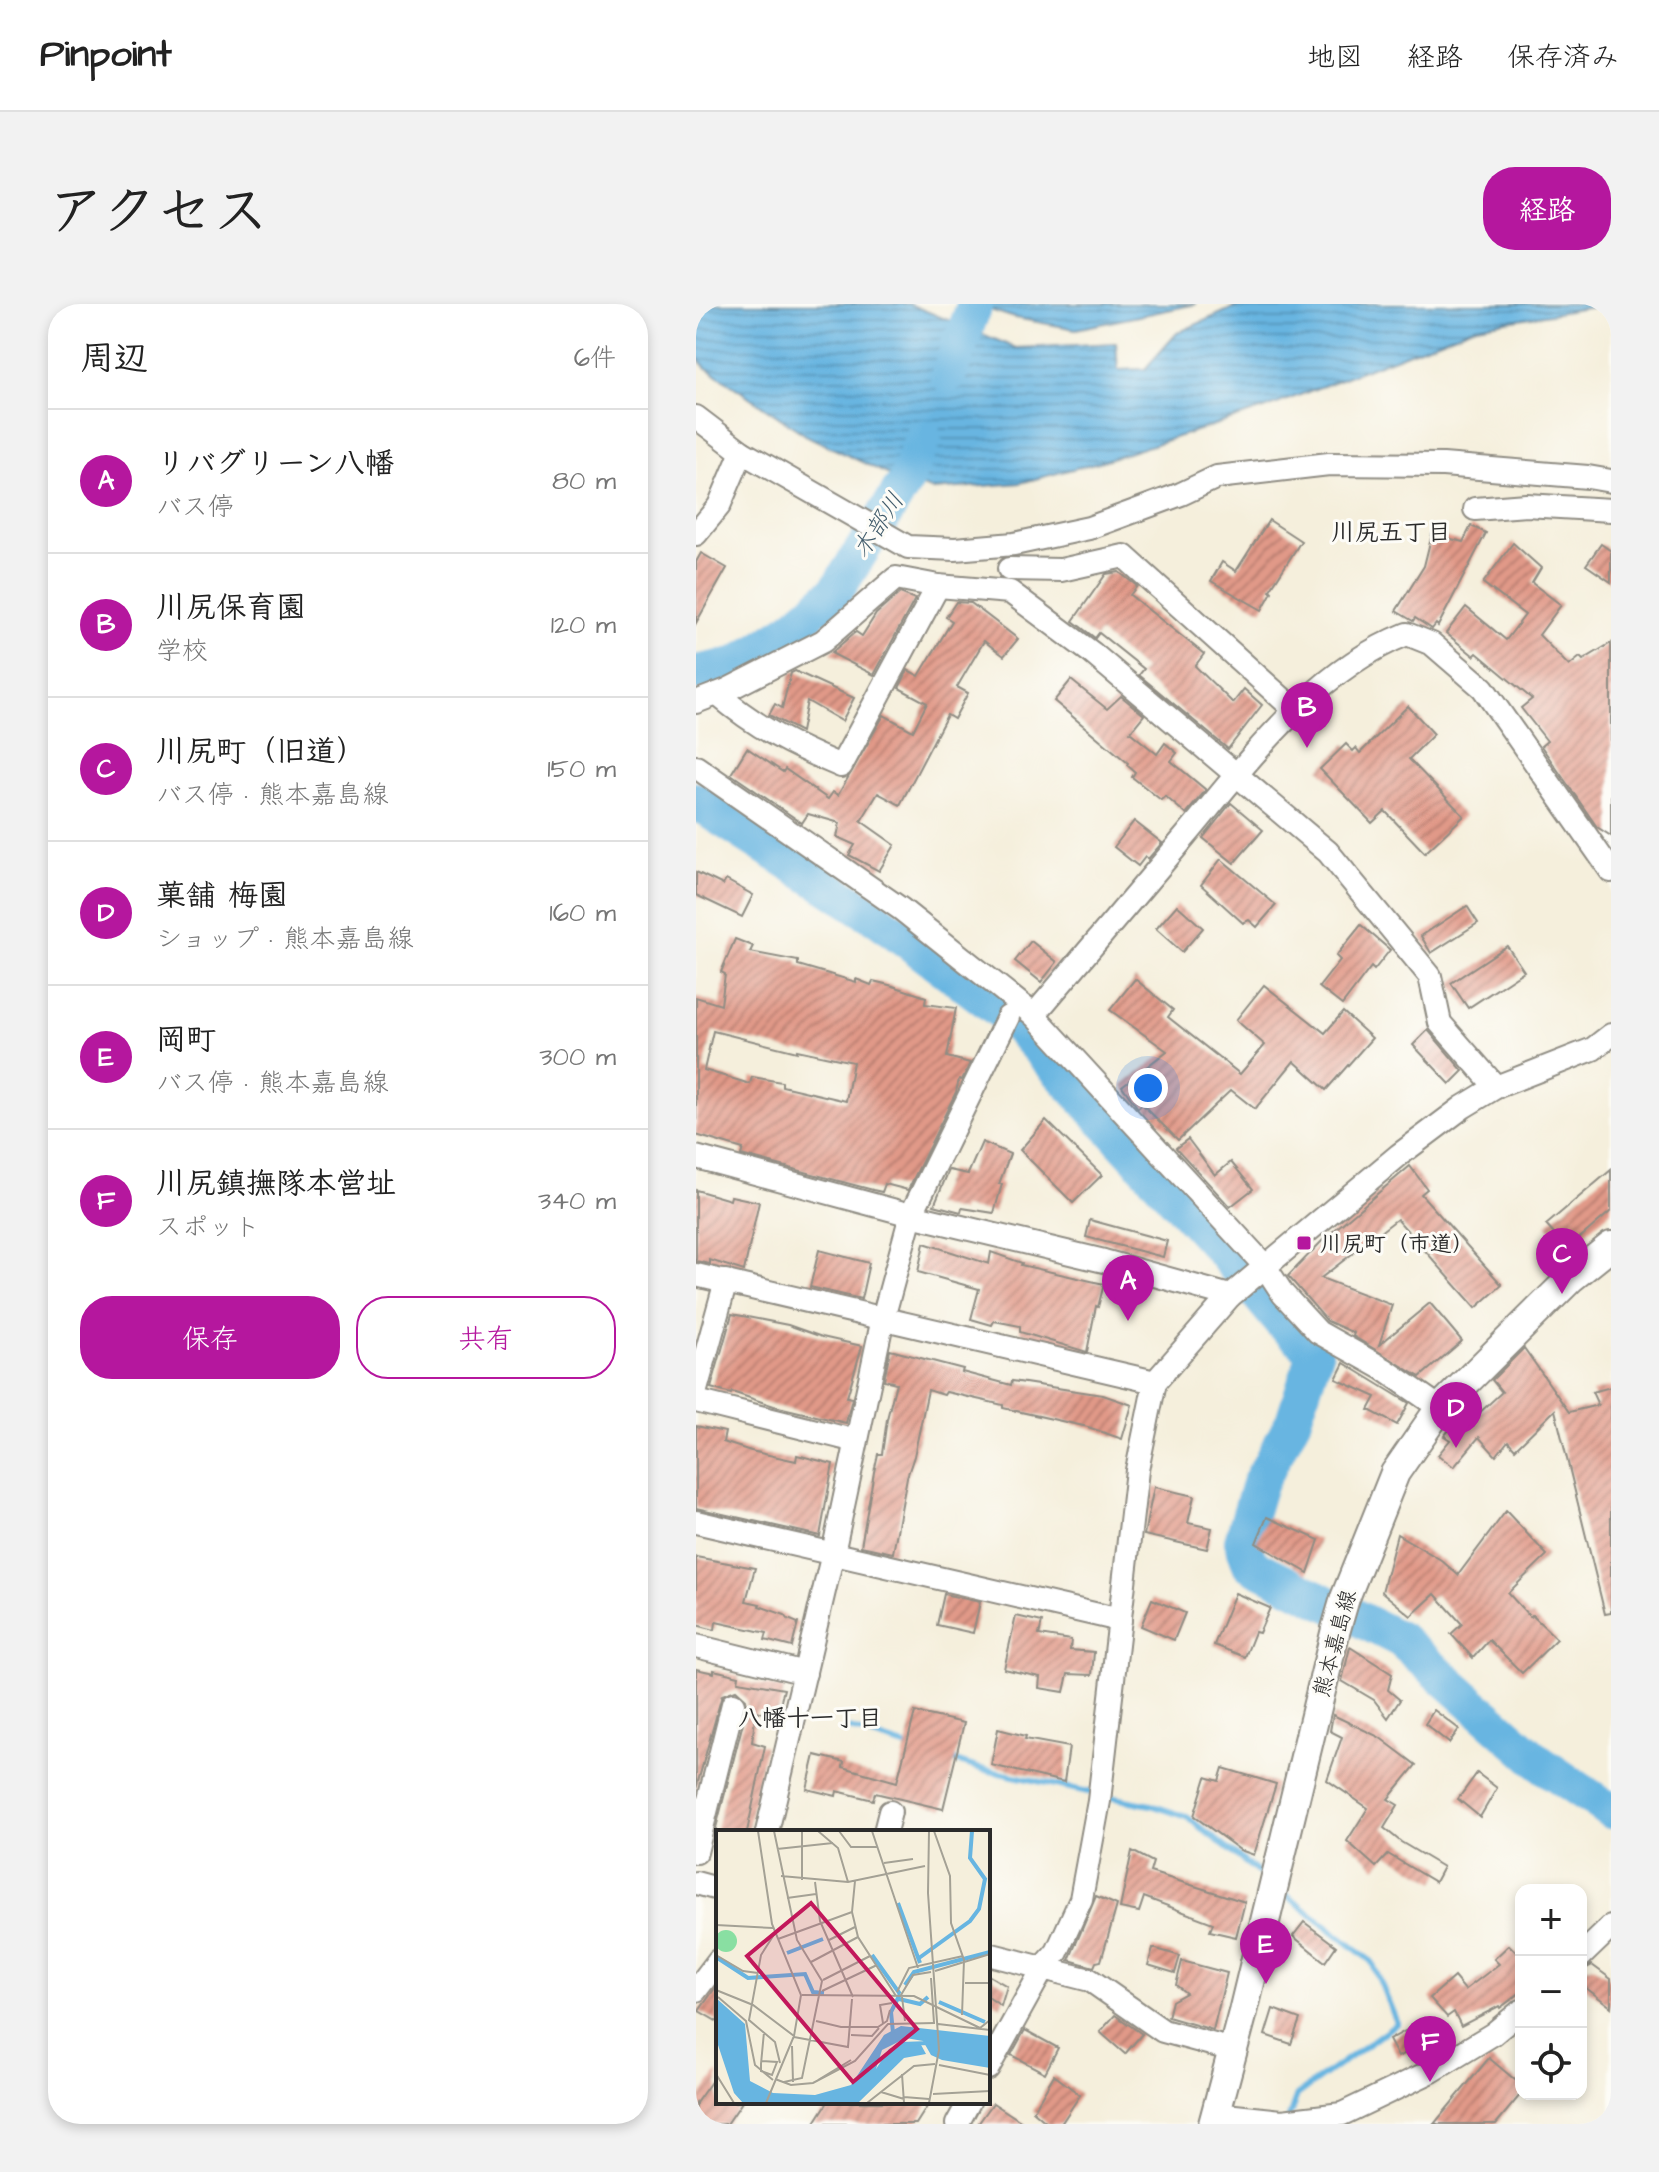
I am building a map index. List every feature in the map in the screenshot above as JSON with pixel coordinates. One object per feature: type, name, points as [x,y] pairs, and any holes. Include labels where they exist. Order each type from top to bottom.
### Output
[{"type":"main road","name":"熊本嘉島線","points":[[1214,2119],[1336,1629],[1345,1598],[1395,1473],[1440,1408],[1571,1278],[1611,1246]]},
{"type":"street","points":[[697,418],[742,452],[908,547],[959,549],[1014,544],[1089,528],[1181,494],[1217,477],[1329,464],[1443,465],[1611,481]]},
{"type":"street","points":[[696,534],[719,506],[742,452]]},
{"type":"street","points":[[1475,509],[1526,505],[1611,510]]},
{"type":"street","points":[[959,549],[1010,581],[1328,852],[1430,976],[1440,1023],[1496,1087]]},
{"type":"street","points":[[696,702],[823,641],[896,578],[938,586],[1010,581],[1124,556],[1296,711]]},
{"type":"street","points":[[717,694],[747,720],[841,766],[938,586]]},
{"type":"street","points":[[1034,1015],[1277,727],[1354,661],[1407,634],[1432,644],[1483,688],[1611,871]]},
{"type":"street","points":[[696,767],[901,909],[1034,1015],[1259,1271],[1318,1332],[1384,1369],[1440,1408]]},
{"type":"street","points":[[767,1830],[833,1553],[883,1318],[911,1215],[1008,1017]]},
{"type":"street","points":[[990,2064],[1044,1967],[1057,1952],[1081,1899],[1099,1801],[1137,1470],[1155,1382],[1230,1296],[1399,1155],[1463,1107],[1496,1087],[1593,1049],[1611,1035]]},
{"type":"street","points":[[696,1157],[1230,1296]]},
{"type":"street","points":[[696,1275],[1155,1382]]},
{"type":"street","points":[[696,1390],[726,1281]]},
{"type":"street","points":[[696,1401],[856,1441]]},
{"type":"street","points":[[696,1522],[1120,1620]]},
{"type":"street","points":[[696,1646],[805,1673]]},
{"type":"street","points":[[696,1852],[733,1704]]},
{"type":"street","points":[[696,1883],[716,1888]]},
{"type":"street","points":[[1587,1950],[1611,1927]]},
{"type":"street","points":[[990,1954],[1090,1980],[1163,2031],[1233,2050]]},
{"type":"street","points":[[696,1990],[716,1964]]},
{"type":"street","points":[[1214,2119],[1282,2121],[1342,2114],[1432,2071],[1493,2034],[1515,2016]]},
{"type":"street","points":[[957,2124],[968,2104]]},
{"type":"water","points":[[696,304],[909,304],[1016,348],[1116,343],[1118,370],[1145,369],[1177,333],[1242,304],[1611,304],[1476,326],[1264,409],[1102,461],[1020,483],[933,490],[885,473],[807,436],[705,367],[696,356]]},
{"type":"water","points":[[972,304],[1196,304],[1076,329],[1015,318]]},
{"type":"building","points":[[1269,520],[1301,541],[1270,590],[1272,592],[1262,610],[1211,581],[1222,562],[1236,571]]},
{"type":"building","points":[[1471,526],[1486,533],[1438,626],[1436,624],[1432,629],[1396,611],[1424,566],[1432,534],[1463,542]]},
{"type":"building","points":[[1513,543],[1541,568],[1532,583],[1561,605],[1539,635],[1569,666],[1580,657],[1583,660],[1611,643],[1611,836],[1597,827],[1541,746],[1547,741],[1521,708],[1532,699],[1477,653],[1474,656],[1446,633],[1466,607],[1506,640],[1525,615],[1483,583]]},
{"type":"building","points":[[1601,544],[1611,551],[1611,582],[1586,565]]},
{"type":"building","points":[[701,553],[727,568],[696,623],[696,562]]},
{"type":"building","points":[[1119,572],[1137,586],[1130,595],[1204,654],[1195,666],[1233,703],[1244,689],[1262,705],[1228,749],[1139,675],[1144,669],[1099,633],[1095,638],[1073,621],[1106,574]]},
{"type":"building","points":[[900,593],[915,599],[874,675],[831,653],[856,632],[862,636],[876,614]]},
{"type":"building","points":[[956,602],[971,603],[1018,639],[1004,656],[984,641],[957,687],[968,693],[954,719],[947,715],[900,805],[878,793],[861,821],[895,845],[879,871],[849,855],[855,845],[837,837],[840,823],[808,814],[802,823],[731,774],[747,748],[783,772],[785,769],[828,799],[833,792],[838,795],[884,715],[913,731],[927,703],[899,688],[908,670],[919,676],[952,621],[946,617]]},
{"type":"building","points":[[795,671],[854,698],[842,721],[807,701],[801,732],[769,715],[775,704],[782,708],[791,673]]},
{"type":"building","points":[[1071,680],[1107,709],[1121,696],[1144,715],[1130,732],[1157,754],[1165,743],[1177,753],[1171,761],[1206,790],[1186,814],[1165,796],[1161,800],[1132,777],[1135,772],[1128,763],[1054,701]]},
{"type":"building","points":[[1408,706],[1434,734],[1409,759],[1464,816],[1425,853],[1385,811],[1372,823],[1320,769],[1346,744],[1360,753]]},
{"type":"building","points":[[1231,803],[1263,830],[1234,863],[1203,838]]},
{"type":"building","points":[[1134,821],[1162,843],[1138,866],[1114,847]]},
{"type":"building","points":[[1221,859],[1276,905],[1257,927],[1249,920],[1243,923],[1201,885]]},
{"type":"building","points":[[696,872],[723,885],[726,880],[753,895],[742,917],[696,895]]},
{"type":"building","points":[[1177,905],[1203,928],[1182,952],[1156,929]]},
{"type":"building","points":[[1467,906],[1478,923],[1431,953],[1421,936]]},
{"type":"building","points":[[1361,925],[1390,950],[1374,970],[1371,967],[1342,1005],[1319,987],[1340,960],[1336,956]]},
{"type":"building","points":[[735,939],[753,946],[750,952],[798,961],[798,965],[856,982],[856,979],[871,985],[873,981],[893,986],[926,997],[925,1004],[956,1008],[947,1057],[970,1063],[962,1080],[959,1079],[956,1092],[908,1190],[885,1184],[882,1192],[873,1190],[741,1155],[743,1149],[696,1135],[696,997],[721,1005],[725,974],[721,972]],"holes":[[[713,1031],[853,1062],[846,1101],[782,1086],[782,1082],[752,1077],[750,1084],[704,1070]]]},
{"type":"building","points":[[1031,941],[1057,962],[1041,982],[1015,961]]},
{"type":"building","points":[[1507,946],[1524,971],[1468,1008],[1451,983]]},
{"type":"building","points":[[1135,979],[1173,1010],[1168,1017],[1240,1074],[1265,1045],[1236,1020],[1264,985],[1325,1033],[1343,1012],[1372,1038],[1326,1090],[1294,1061],[1255,1109],[1231,1090],[1178,1140],[1142,1104],[1138,1108],[1122,1086],[1167,1051],[1110,1010]]},
{"type":"building","points":[[1428,1030],[1463,1071],[1450,1084],[1413,1045]]},
{"type":"building","points":[[1046,1120],[1102,1175],[1073,1203],[1020,1150]]},
{"type":"building","points":[[1188,1139],[1215,1175],[1231,1162],[1253,1189],[1230,1207],[1176,1148]]},
{"type":"building","points":[[982,1142],[1010,1154],[999,1184],[1002,1184],[994,1213],[962,1208],[961,1212],[934,1205],[949,1170],[968,1174]]},
{"type":"building","points":[[1410,1166],[1427,1189],[1421,1194],[1502,1285],[1476,1308],[1397,1219],[1321,1278],[1392,1305],[1379,1345],[1430,1303],[1462,1341],[1420,1377],[1353,1336],[1354,1333],[1327,1321],[1288,1276],[1324,1239]]},
{"type":"building","points":[[1611,1170],[1611,1211],[1567,1249],[1546,1225]]},
{"type":"building","points":[[696,1190],[730,1200],[731,1196],[759,1202],[744,1271],[710,1260],[710,1264],[696,1261]]},
{"type":"building","points":[[1090,1220],[1167,1241],[1163,1257],[1086,1237]]},
{"type":"building","points":[[924,1243],[989,1264],[991,1252],[1021,1265],[1104,1284],[1096,1306],[1087,1352],[1020,1332],[1020,1326],[994,1321],[992,1325],[971,1319],[979,1289],[918,1272]]},
{"type":"building","points":[[819,1250],[869,1263],[861,1299],[810,1287]]},
{"type":"building","points":[[732,1314],[788,1325],[862,1346],[847,1397],[852,1398],[846,1423],[711,1388]]},
{"type":"building","points":[[1524,1348],[1569,1412],[1598,1405],[1592,1392],[1611,1387],[1611,1613],[1605,1614],[1555,1410],[1515,1449],[1508,1441],[1496,1456],[1479,1437],[1454,1467],[1438,1455],[1450,1440],[1444,1436],[1455,1423],[1462,1429],[1502,1392],[1492,1380]]},
{"type":"building","points":[[890,1350],[1011,1385],[1012,1381],[1103,1395],[1132,1405],[1122,1439],[1088,1427],[1003,1408],[1003,1405],[928,1390],[893,1553],[861,1546],[874,1472],[878,1454],[882,1454],[896,1383],[884,1380]]},
{"type":"building","points":[[1344,1363],[1409,1403],[1397,1425],[1369,1410],[1376,1397],[1336,1379]]},
{"type":"building","points":[[696,1426],[725,1432],[723,1442],[751,1451],[796,1461],[797,1455],[833,1464],[820,1536],[696,1508]]},
{"type":"building","points":[[1154,1487],[1194,1496],[1188,1523],[1212,1528],[1207,1549],[1144,1535]]},
{"type":"building","points":[[1506,1511],[1547,1555],[1508,1593],[1530,1617],[1532,1615],[1557,1639],[1522,1673],[1489,1640],[1473,1658],[1451,1634],[1462,1624],[1435,1594],[1411,1616],[1382,1592],[1397,1534],[1441,1560],[1458,1575]]},
{"type":"building","points":[[1267,1517],[1319,1540],[1308,1573],[1256,1543]]},
{"type":"building","points":[[696,1557],[755,1568],[746,1601],[760,1604],[798,1623],[792,1647],[765,1640],[767,1633],[716,1622],[715,1630],[696,1625]]},
{"type":"building","points":[[1235,1593],[1270,1608],[1259,1633],[1255,1632],[1245,1657],[1214,1645]]},
{"type":"building","points":[[944,1594],[980,1602],[973,1633],[937,1625]]},
{"type":"building","points":[[1152,1599],[1185,1613],[1174,1640],[1141,1626]]},
{"type":"building","points":[[1016,1616],[1042,1622],[1039,1635],[1071,1640],[1070,1650],[1094,1652],[1092,1675],[1068,1674],[1064,1692],[1039,1688],[1040,1677],[1004,1669]]},
{"type":"building","points":[[1350,1647],[1392,1674],[1388,1690],[1400,1700],[1388,1718],[1374,1700],[1342,1681]]},
{"type":"building","points":[[696,1669],[714,1673],[714,1670],[739,1676],[738,1681],[784,1689],[777,1716],[756,1711],[752,1742],[765,1746],[747,1830],[715,1832],[747,1707],[746,1699],[736,1690],[722,1695],[696,1789]]},
{"type":"building","points":[[1434,1710],[1459,1729],[1449,1743],[1425,1724]]},
{"type":"building","points":[[915,1712],[964,1723],[943,1809],[875,1793],[873,1800],[837,1791],[836,1796],[807,1789],[815,1755],[844,1762],[843,1767],[897,1782]]},
{"type":"building","points":[[1333,1715],[1379,1737],[1416,1765],[1388,1799],[1398,1805],[1384,1828],[1443,1867],[1435,1882],[1388,1854],[1376,1867],[1347,1841],[1368,1808],[1327,1780],[1342,1737],[1330,1731]]},
{"type":"building","points":[[998,1729],[1026,1736],[1025,1739],[1069,1747],[1064,1782],[991,1765]]},
{"type":"building","points":[[1223,1768],[1276,1784],[1254,1855],[1240,1850],[1194,1816],[1206,1777],[1219,1781]]},
{"type":"building","points":[[1477,1773],[1497,1788],[1480,1817],[1458,1799]]},
{"type":"building","points":[[1132,1851],[1153,1862],[1150,1872],[1245,1902],[1236,1937],[1210,1931],[1213,1923],[1144,1897],[1139,1912],[1120,1908]]},
{"type":"building","points":[[1096,1896],[1117,1905],[1101,1961],[1096,1962],[1094,1967],[1069,1960]]},
{"type":"building","points":[[1304,1922],[1336,1946],[1325,1962],[1293,1936]]},
{"type":"building","points":[[1509,1945],[1515,1951],[1515,1997],[1500,2008],[1461,2026],[1454,2012],[1447,2017],[1430,1998],[1454,1977],[1465,1990],[1499,1964],[1494,1959]]},
{"type":"building","points":[[1153,1948],[1180,1956],[1175,1973],[1148,1965]]},
{"type":"building","points":[[1182,1961],[1227,1973],[1213,2030],[1168,2017],[1172,2001],[1186,1993],[1176,1985]]},
{"type":"building","points":[[1592,1965],[1611,1979],[1611,2007],[1587,1989],[1587,1968]]},
{"type":"building","points":[[990,1976],[1007,1986],[1001,2006],[990,1998]]},
{"type":"building","points":[[716,1987],[716,2021],[699,2011]]},
{"type":"building","points":[[1273,2009],[1300,2019],[1291,2044],[1265,2035]]},
{"type":"building","points":[[1115,2015],[1142,2034],[1125,2054],[1100,2032]]},
{"type":"building","points":[[1414,2026],[1424,2044],[1398,2057],[1389,2040]]},
{"type":"building","points":[[1025,2030],[1058,2048],[1045,2073],[1011,2055]]},
{"type":"building","points":[[1489,2058],[1515,2080],[1516,2100],[1496,2124],[1434,2124]]},
{"type":"building","points":[[716,2075],[716,2104],[741,2104],[727,2124],[701,2124],[696,2120],[696,2103]]},
{"type":"building","points":[[1054,2075],[1080,2095],[1061,2124],[1048,2124],[1033,2111]]},
{"type":"building","points":[[993,2103],[1025,2124],[978,2124]]},
{"type":"building","points":[[827,2104],[929,2104],[916,2124],[814,2124]]},
{"type":"waterway","name":"木部川","points":[[948,375],[975,304]]},
{"type":"waterway","name":"木部川","points":[[696,673],[738,664],[792,628],[836,591],[906,481],[923,437]]},
{"type":"waterway","points":[[696,800],[878,919],[1012,1020],[1223,1252],[1281,1322],[1315,1353],[1293,1421],[1259,1484],[1242,1541],[1250,1564],[1401,1640],[1540,1763],[1611,1811]]},
{"type":"waterway","points":[[850,1729],[911,1748]]},
{"type":"waterway","points":[[949,1759],[1093,1793]]},
{"type":"waterway","points":[[1104,1796],[1151,1805],[1187,1817],[1265,1878]]},
{"type":"waterway","points":[[1280,1890],[1372,1962],[1397,2023],[1297,2095],[1289,2117]]},
{"type":"place","name":"川尻保育園","points":[[1307,748]]},
{"type":"place","name":"川尻町（市道）","points":[[1304,1243]]},
{"type":"place","name":"川尻町（旧道）","points":[[1562,1294]]},
{"type":"place","name":"リバグリーン八幡","points":[[1128,1321]]},
{"type":"place","name":"菓舗 梅園","points":[[1456,1448]]},
{"type":"place","name":"岡町","points":[[1266,1984]]},
{"type":"place","name":"川尻鎮撫隊本営址","points":[[1430,2082]]},
{"type":"district","name":"川尻五丁目","points":[[1391,532]]},
{"type":"district","name":"八幡十一丁目","points":[[810,1718]]}]
